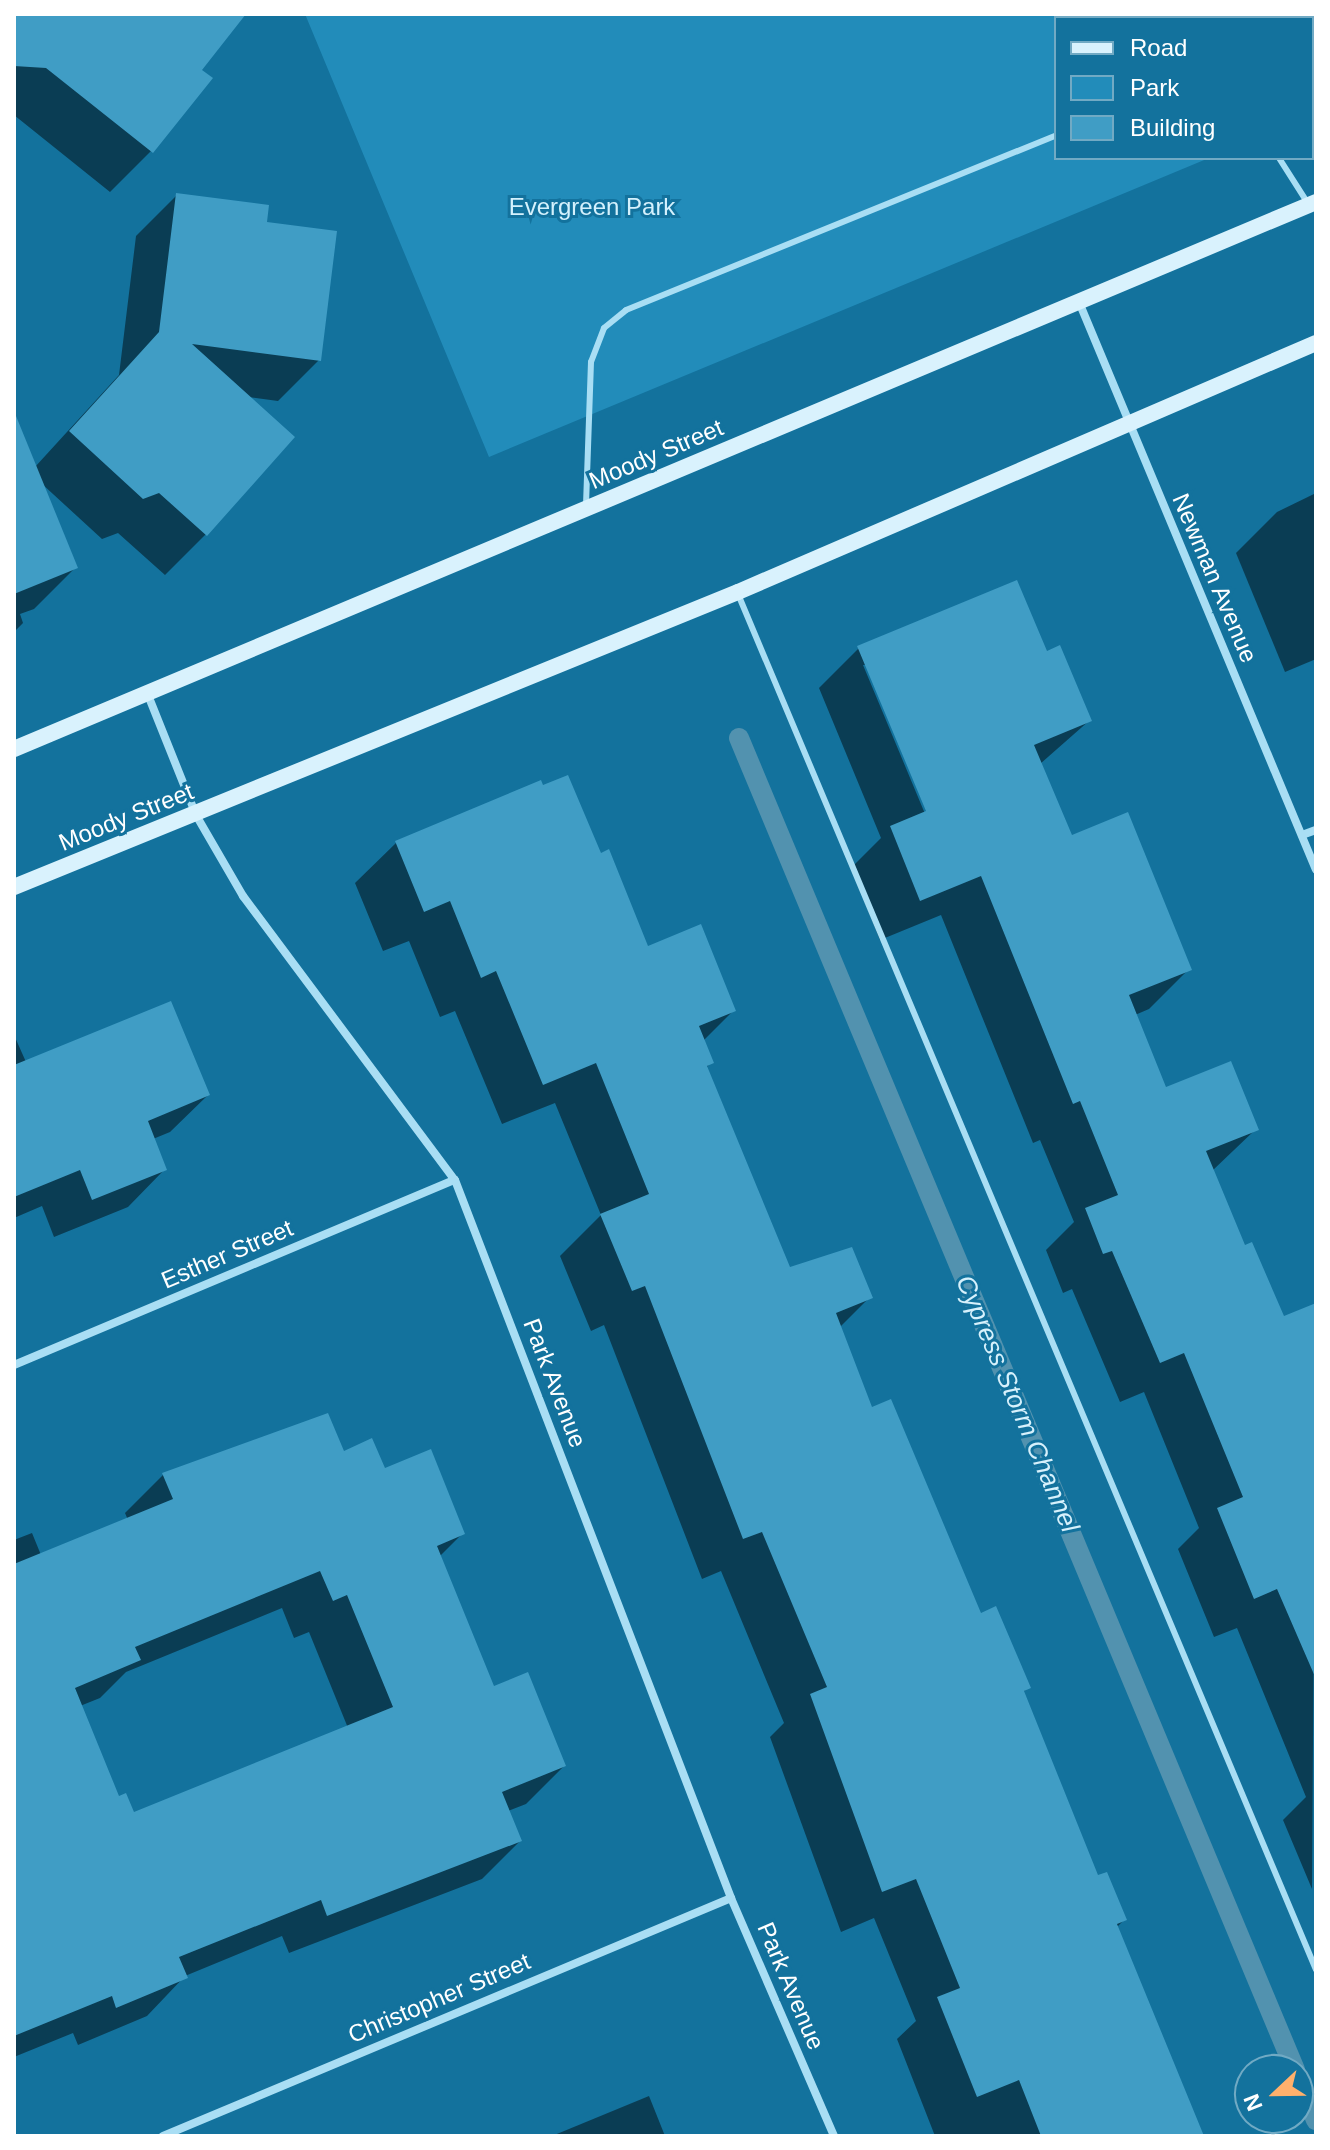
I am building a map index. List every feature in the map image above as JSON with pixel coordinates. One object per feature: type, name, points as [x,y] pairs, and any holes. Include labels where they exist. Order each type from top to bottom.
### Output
[{"type":"main road","name":"Moody Street","points":[[14,749],[1312,204]]},
{"type":"main road","name":"Moody Street","points":[[14,887],[738,592],[1316,343]]},
{"type":"street","name":"Newman Avenue","points":[[1078,302],[1316,870]]},
{"type":"street","name":"Park Avenue","points":[[148,695],[196,815],[243,896],[455,1180],[731,1898],[834,2136]]},
{"type":"street","points":[[1302,835],[1316,830]]},
{"type":"street","name":"Esther Street","points":[[14,1365],[455,1180]]},
{"type":"street","name":"Christopher Street","points":[[163,2136],[731,1898]]},
{"type":"lane","points":[[585,510],[591,362],[604,328],[626,310],[1054,136]]},
{"type":"lane","points":[[1280,160],[1312,204]]},
{"type":"lane","points":[[738,592],[1316,1970]]},
{"type":"green space","name":"Evergreen Park","points":[[305,14],[1316,14],[1314,114],[1314,16],[1054,16],[1054,160],[1204,160],[489,457]]},
{"type":"building","points":[[14,14],[246,14],[202,70],[213,78],[153,153],[46,68],[14,66]]},
{"type":"building","points":[[176,193],[269,205],[267,222],[337,231],[321,361],[192,344],[295,437],[207,536],[159,493],[143,499],[69,431],[159,332]]},
{"type":"building","points":[[14,417],[78,568],[14,594]]},
{"type":"building","points":[[1017,580],[1047,651],[1060,645],[1092,721],[1034,745],[1072,835],[1128,812],[1192,970],[1129,995],[1166,1087],[1231,1061],[1259,1130],[1206,1151],[1245,1245],[1252,1242],[1284,1316],[1316,1303],[1316,1679],[1277,1589],[1254,1599],[1217,1508],[1243,1497],[1184,1353],[1160,1363],[1112,1251],[1103,1254],[1085,1208],[1118,1195],[1080,1101],[1073,1104],[981,876],[920,901],[890,826],[926,811],[857,646]]},
{"type":"building","points":[[568,775],[601,853],[609,849],[648,946],[701,924],[736,1011],[699,1026],[714,1063],[707,1066],[790,1267],[852,1247],[873,1298],[836,1313],[872,1407],[891,1399],[981,1613],[996,1606],[1031,1688],[1024,1691],[1098,1875],[1107,1872],[1127,1920],[1117,1924],[1204,2136],[1041,2136],[1019,2080],[977,2097],[937,1997],[960,1988],[916,1879],[882,1892],[810,1694],[827,1687],[762,1532],[743,1539],[645,1286],[632,1291],[600,1214],[649,1194],[596,1063],[543,1085],[496,971],[481,978],[450,901],[424,912],[395,841],[541,780],[543,785]]},
{"type":"building","points":[[171,1001],[210,1095],[148,1121],[167,1170],[92,1200],[80,1170],[14,1197],[14,1065]]},
{"type":"building","points":[[328,1413],[344,1451],[372,1438],[385,1468],[431,1449],[465,1534],[437,1546],[494,1686],[528,1672],[566,1766],[502,1792],[522,1841],[327,1916],[321,1900],[179,1957],[188,1978],[116,2008],[112,1996],[14,2036],[14,1564],[173,1499],[162,1473]],"holes":[[[320,1571],[333,1601],[347,1595],[393,1707],[134,1812],[126,1793],[119,1796],[75,1688],[141,1660],[135,1647]]]},
{"type":"waterway","name":"Cypress Storm Channel","points":[[739,738],[1288,2054]]},
{"type":"waterway","name":"Cypress Storm Channel","points":[[1314,2115],[1316,2120]]}]
